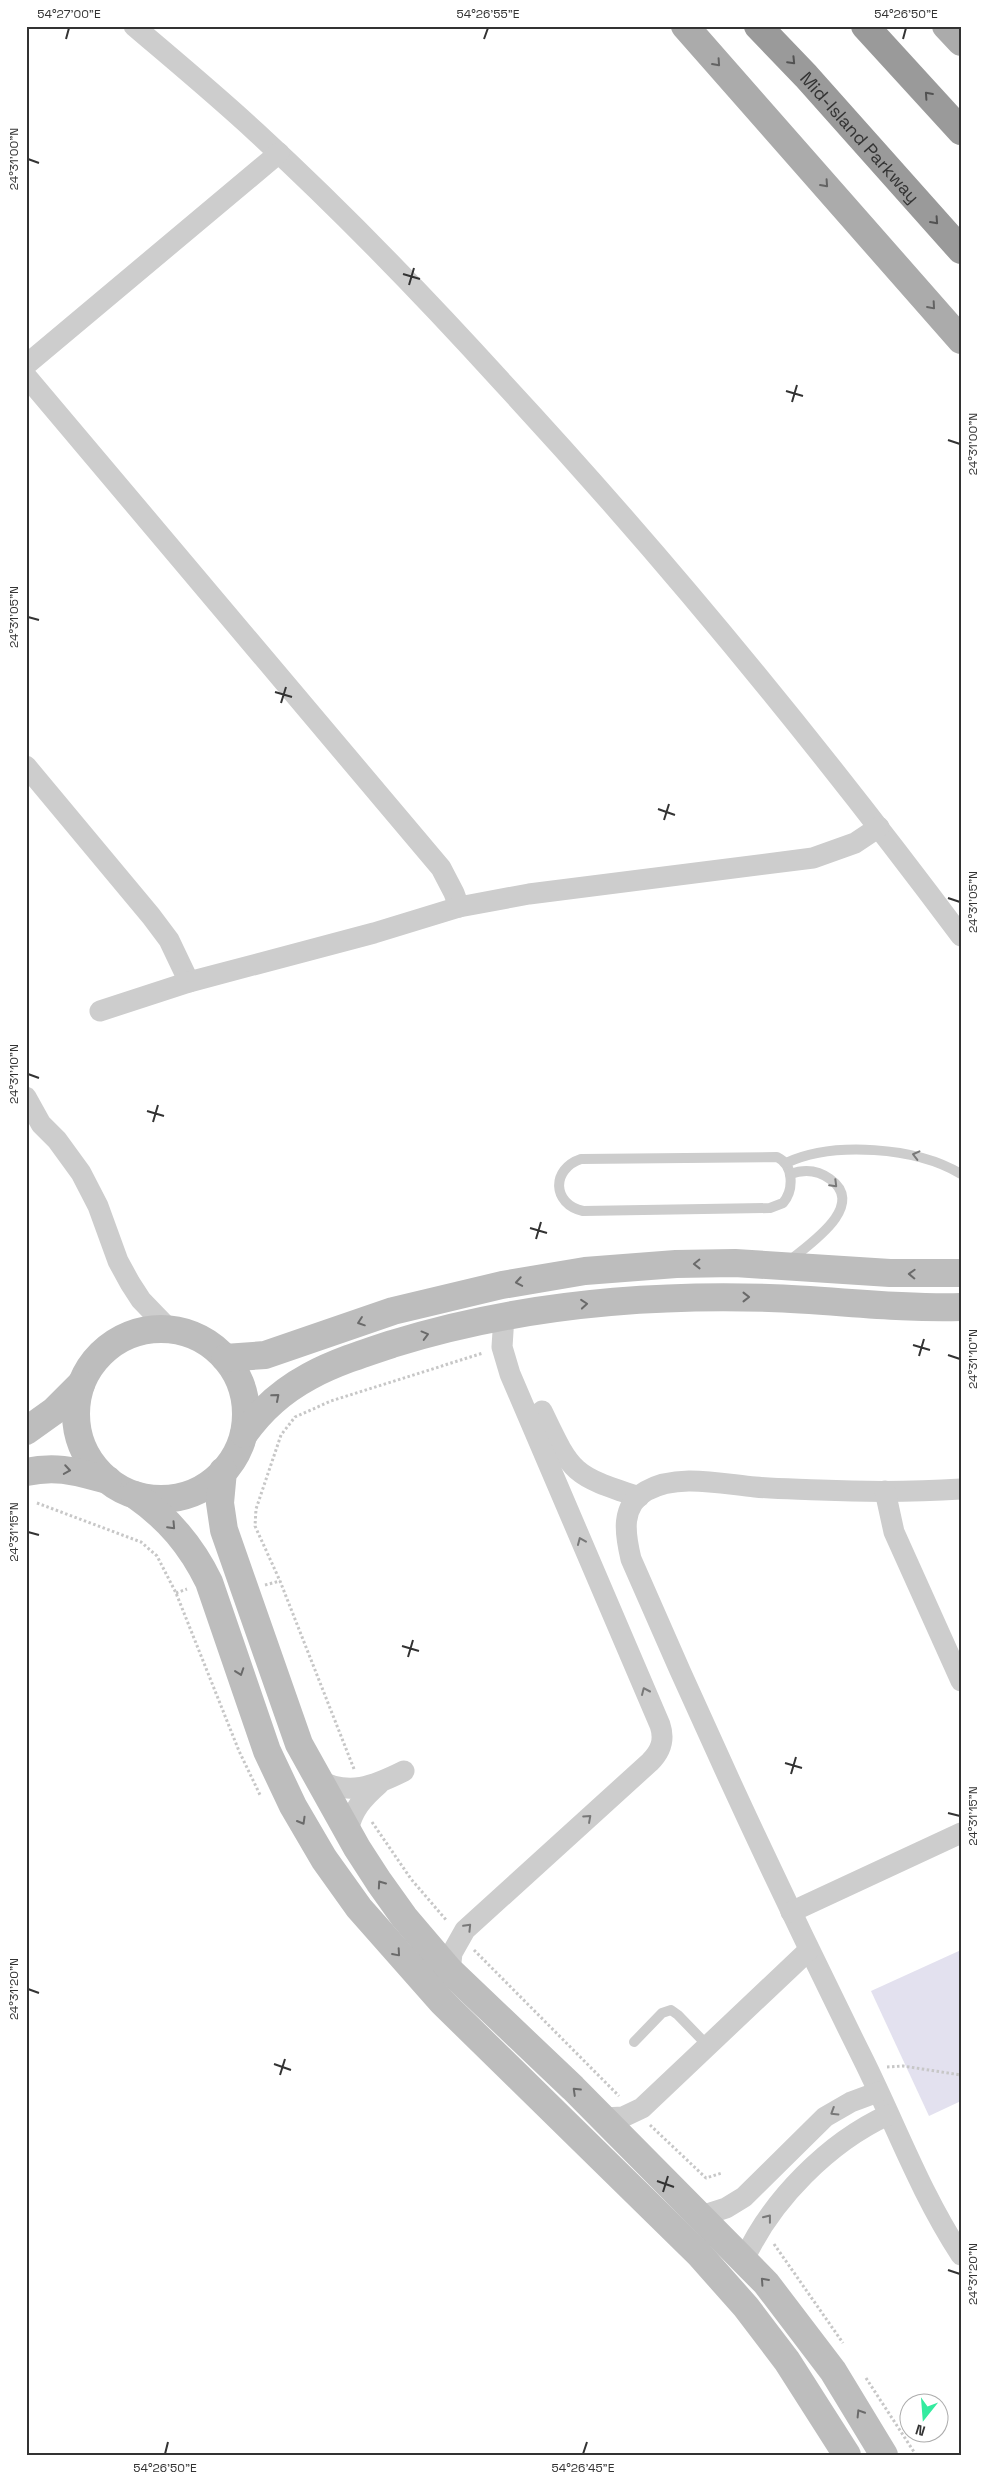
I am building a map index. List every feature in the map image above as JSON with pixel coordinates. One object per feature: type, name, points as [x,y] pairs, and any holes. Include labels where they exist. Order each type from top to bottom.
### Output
[{"type":"highway","name":"Mid-Island Parkway","points":[[758,26],[806,76],[961,250]]},
{"type":"highway","points":[[866,26],[961,131]]},
{"type":"main road","points":[[685,26],[961,340]]},
{"type":"main road","points":[[946,26],[961,42]]},
{"type":"street","points":[[134,26],[278,153],[433,307],[605,495],[734,644],[879,827],[961,936]]},
{"type":"street","points":[[26,365],[278,153]]},
{"type":"street","points":[[26,376],[441,868],[454,892],[459,907]]},
{"type":"street","points":[[26,766],[152,916],[169,940],[189,982]]},
{"type":"street","points":[[100,1012],[189,982],[374,933],[459,907],[529,894],[813,858],[848,846],[879,827]]},
{"type":"street","points":[[26,1097],[41,1124],[57,1140],[81,1173],[98,1206],[118,1261],[130,1283],[141,1300],[169,1329]]},
{"type":"street","points":[[225,1358],[266,1355],[393,1311],[491,1287],[550,1276],[621,1267],[676,1264],[784,1265],[900,1273],[961,1273]]},
{"type":"street","points":[[450,1971],[452,1953],[465,1930],[650,1762],[658,1754],[662,1743],[660,1725],[515,1387],[502,1347],[501,1316],[491,1287]]},
{"type":"street","points":[[244,1434],[276,1396],[303,1378],[404,1341],[501,1316],[591,1304],[709,1297],[778,1298],[892,1307],[961,1307]]},
{"type":"street","points":[[108,1480],[88,1457],[77,1429],[77,1398],[88,1370],[114,1342],[131,1334],[150,1329],[169,1329],[188,1333],[204,1340],[225,1358],[240,1381],[245,1398],[246,1416],[244,1434],[238,1451],[224,1472],[206,1486],[179,1497],[164,1498],[135,1495]]},
{"type":"street","points":[[26,1431],[54,1411],[81,1384]]},
{"type":"street","points":[[542,1411],[562,1454],[578,1473],[600,1484],[632,1494]]},
{"type":"street","points":[[26,1472],[46,1468],[70,1470],[108,1480],[135,1495],[171,1524],[198,1561],[208,1582],[267,1751],[293,1806],[324,1859],[359,1908],[442,2002],[699,2254],[746,2308],[788,2361],[847,2455]]},
{"type":"street","points":[[224,1472],[220,1503],[224,1530],[299,1744],[317,1779],[359,1825],[357,1848],[394,1903],[450,1971],[603,2118],[766,2283],[801,2326],[844,2387],[884,2455]]},
{"type":"street","points":[[961,1489],[822,1490],[695,1482],[663,1484],[632,1494],[618,1503],[614,1522],[619,1542],[631,1559],[791,1912],[874,2083],[922,2190],[961,2255]]},
{"type":"street","points":[[885,1491],[894,1532],[961,1681]]},
{"type":"street","points":[[359,1825],[350,1821],[358,1804],[380,1784],[404,1771]]},
{"type":"street","points":[[317,1779],[327,1785],[351,1790],[380,1784]]},
{"type":"street","points":[[791,1912],[961,1833]]},
{"type":"street","points":[[634,2149],[636,2128],[644,2114],[708,2046],[809,1950]]},
{"type":"street","points":[[701,2216],[726,2208],[744,2197],[803,2137],[838,2108],[874,2083]]},
{"type":"street","points":[[603,2118],[644,2114]]},
{"type":"street","points":[[744,2260],[767,2218],[824,2156],[855,2132],[888,2115]]},
{"type":"street","points":[[803,2137],[818,2142],[824,2156]]},
{"type":"lane","points":[[786,1163],[822,1152],[891,1151],[933,1160],[961,1174]]},
{"type":"lane","points":[[771,1157],[786,1163],[790,1174],[787,1198],[777,1207],[770,1208],[583,1211],[569,1205],[564,1200],[559,1186],[563,1171],[568,1165],[581,1159],[771,1157]]},
{"type":"lane","points":[[784,1265],[826,1230],[838,1214],[841,1206],[840,1188],[829,1178],[815,1172],[798,1171],[790,1174]]},
{"type":"lane","points":[[634,2042],[662,2013],[671,2010],[708,2046]]},
{"type":"path","points":[[354,1770],[280,1580],[255,1526],[256,1509],[282,1436],[295,1417],[331,1401],[502,1347]]},
{"type":"path","points":[[359,1825],[374,1827],[411,1878],[447,1921]]},
{"type":"path","points":[[472,1949],[620,2097]]},
{"type":"path","points":[[874,2083],[884,2068],[903,2066],[961,2075]]},
{"type":"path","points":[[644,2114],[706,2178],[722,2173]]},
{"type":"path","points":[[767,2218],[772,2222],[767,2234],[846,2348]]},
{"type":"path","points":[[862,2372],[916,2455]]},
{"type":"shaded area","points":[[961,1950],[961,2101],[929,2116],[871,1991]]}]
